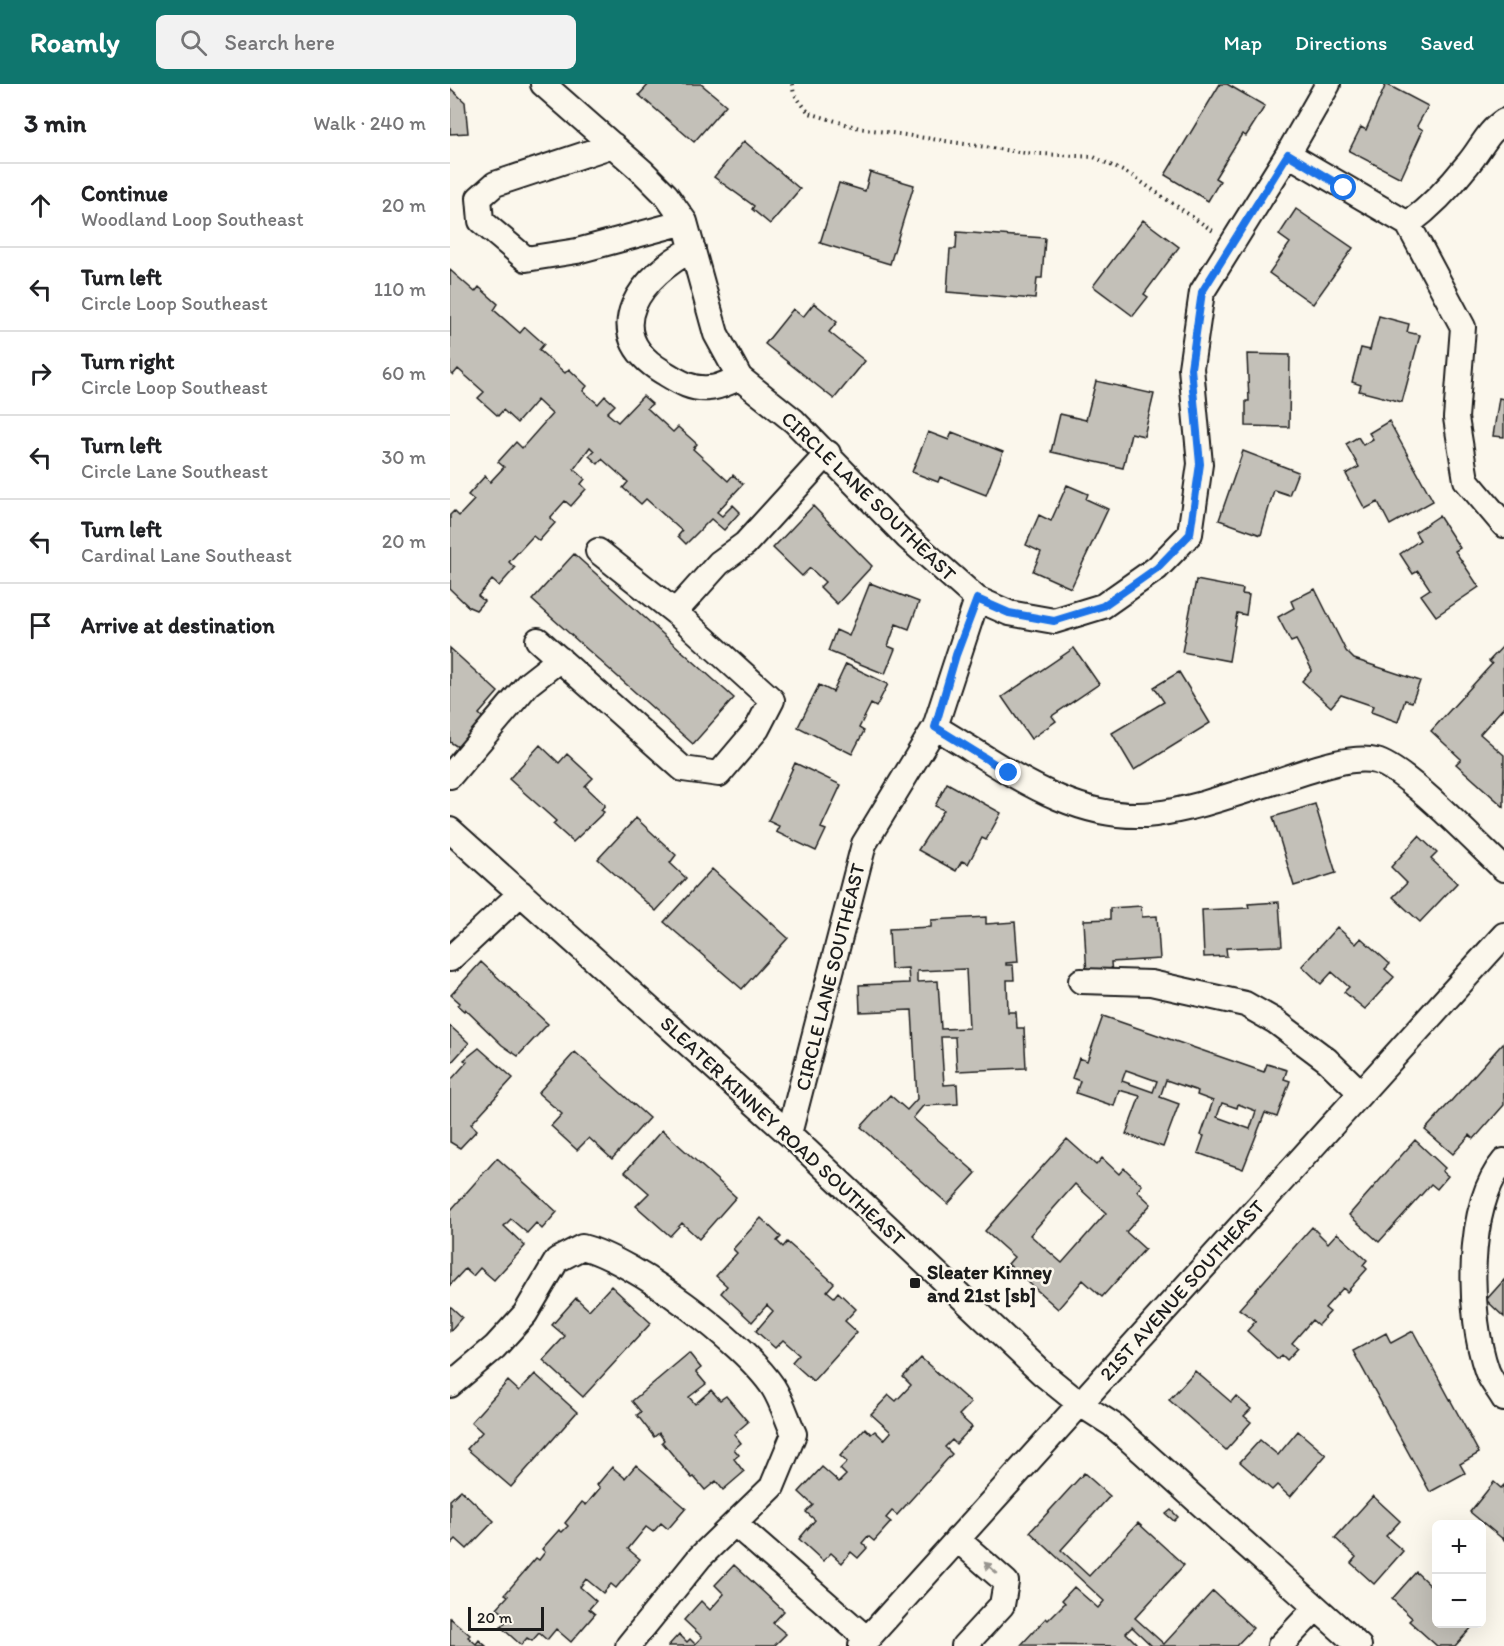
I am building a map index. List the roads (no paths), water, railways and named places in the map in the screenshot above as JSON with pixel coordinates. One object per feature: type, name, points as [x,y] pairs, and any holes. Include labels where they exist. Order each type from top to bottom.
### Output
[{"type":"street","name":"CIRCLE LANE SOUTHEAST","points":[[543,84],[666,195],[685,222],[716,334],[740,378],[828,453],[907,537],[977,599],[956,655],[935,727],[864,844],[789,1134]]},
{"type":"street","points":[[977,599],[1009,613],[1054,621],[1103,606],[1157,568],[1190,534],[1200,464],[1191,368],[1202,292],[1288,154],[1328,84]]},
{"type":"street","points":[[1408,224],[1432,207],[1470,163],[1492,129],[1504,121]]},
{"type":"street","points":[[613,145],[495,184],[479,198],[481,221],[526,259],[577,251],[685,222]]},
{"type":"street","points":[[1288,154],[1408,224],[1463,327],[1456,418],[1466,480],[1504,525]]},
{"type":"street","points":[[693,249],[672,259],[649,280],[634,305],[628,324],[634,346],[651,365],[687,386],[710,389],[740,378]]},
{"type":"street","points":[[675,612],[718,563],[745,544],[828,453]]},
{"type":"street","points":[[538,640],[683,769],[719,774],[757,729],[771,700],[675,612],[598,551]]},
{"type":"street","points":[[450,776],[528,684],[560,659]]},
{"type":"street","points":[[935,727],[1009,773],[1055,796],[1103,812],[1155,814],[1342,762],[1374,760],[1391,767],[1410,782],[1504,869]]},
{"type":"street","name":"SLEATER KINNEY ROAD SOUTHEAST","points":[[450,830],[789,1134],[1043,1374],[1080,1404],[1113,1425],[1359,1646]]},
{"type":"street","points":[[450,959],[520,893]]},
{"type":"street","name":"21ST AVENUE SOUTHEAST","points":[[864,1643],[1360,1092],[1504,936]]},
{"type":"street","points":[[1081,981],[1151,982],[1245,1004],[1275,1021],[1327,1060],[1360,1092]]},
{"type":"street","points":[[1504,1161],[1482,1205],[1474,1253],[1474,1317],[1496,1370],[1504,1399]]},
{"type":"street","points":[[450,1385],[495,1347],[525,1314],[557,1260],[582,1247],[599,1251],[668,1293],[724,1335],[773,1387],[794,1434],[772,1486],[700,1557],[628,1646]]},
{"type":"street","points":[[735,1524],[864,1643]]},
{"type":"street","points":[[957,1539],[1006,1582],[1002,1605],[964,1646]]},
{"type":"street","points":[[1280,1646],[1316,1608]]},
{"type":"place","name":"Sleater Kinney and 21st [sb]","points":[[915,1283]]}]
